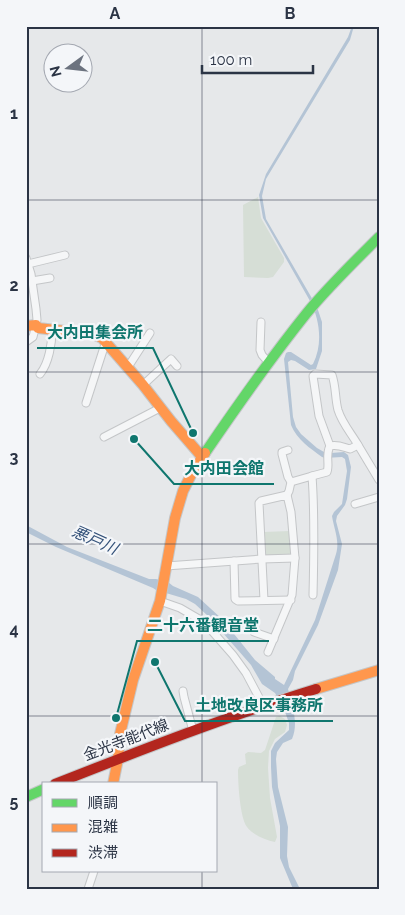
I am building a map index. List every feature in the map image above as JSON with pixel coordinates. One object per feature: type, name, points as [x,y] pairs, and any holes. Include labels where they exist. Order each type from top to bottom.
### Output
[{"type":"street","points":[[113,782],[120,734],[134,680],[160,601],[175,518],[183,491],[192,473],[268,363],[306,314],[379,237]]},
{"type":"street","points":[[26,342],[33,337],[31,325],[36,309],[30,292],[32,281],[27,261],[65,255]]},
{"type":"street","points":[[32,281],[50,278]]},
{"type":"street","points":[[26,311],[36,309]]},
{"type":"street","points":[[261,322],[260,350],[268,363]]},
{"type":"street","points":[[31,325],[38,328],[93,334],[102,338],[203,458]]},
{"type":"street","points":[[40,374],[52,344],[52,330]]},
{"type":"street","points":[[128,367],[150,333]]},
{"type":"street","points":[[86,403],[106,342]]},
{"type":"street","points":[[143,385],[171,359],[177,366]]},
{"type":"street","points":[[291,482],[327,472],[329,469],[328,452],[319,416],[313,376],[315,374],[332,375],[335,396],[344,424],[379,480]]},
{"type":"street","points":[[104,437],[160,408]]},
{"type":"street","points":[[328,452],[333,445],[350,449],[358,445]]},
{"type":"street","points":[[268,652],[292,595],[295,558],[291,512],[287,495],[291,482],[282,454],[282,452],[288,450]]},
{"type":"street","points":[[312,476],[315,544],[312,595]]},
{"type":"street","points":[[264,600],[259,503],[287,495]]},
{"type":"street","points":[[355,504],[379,497]]},
{"type":"street","points":[[166,566],[295,558]]},
{"type":"street","points":[[234,561],[235,599],[238,601],[291,600]]},
{"type":"street","points":[[160,601],[180,608],[204,622],[234,655],[263,705]]},
{"type":"street","points":[[254,632],[274,639]]},
{"type":"street","name":"金光寺能代線","points":[[60,782],[263,705],[379,670]]},
{"type":"street","points":[[184,691],[192,731]]},
{"type":"street","points":[[26,797],[42,790]]},
{"type":"street","points":[[88,889],[94,872]]},
{"type":"shaded area","points":[[258,197],[261,218],[284,258],[284,262],[273,277],[268,278],[244,277],[243,205]]},
{"type":"shaded area","points":[[290,531],[292,552],[287,556],[266,557],[264,555],[263,532]]},
{"type":"shaded area","points":[[280,716],[285,719],[287,725],[285,732],[275,739],[269,751],[268,768],[270,798],[277,837],[275,842],[256,835],[247,827],[240,800],[238,770],[239,767],[246,764],[245,754],[248,752],[261,753],[265,750],[276,717]]},
{"type":"water","points":[[352,26],[354,26],[350,40],[266,179],[262,196],[266,219],[317,307],[322,322],[322,351],[316,369],[309,370],[291,360],[288,362],[293,417],[296,427],[301,434],[324,452],[344,452],[348,455],[351,467],[347,499],[336,521],[342,544],[338,570],[318,625],[288,689],[294,714],[294,733],[292,739],[283,743],[277,752],[276,759],[278,787],[288,827],[287,856],[289,867],[300,889],[293,889],[280,858],[280,826],[272,787],[271,751],[275,743],[289,730],[289,723],[284,709],[275,693],[262,684],[251,665],[195,604],[186,599],[156,590],[56,547],[26,532],[26,525],[67,547],[149,579],[168,582],[198,597],[222,619],[255,660],[284,685],[315,620],[336,554],[337,540],[332,516],[342,504],[347,471],[345,459],[342,457],[322,457],[300,439],[291,425],[284,359],[286,353],[291,352],[311,365],[313,364],[319,340],[318,324],[310,301],[263,218],[259,195],[266,174],[348,37]]},
{"type":"traffic: fast","points":[[205,453],[254,383],[306,314],[332,284],[379,237]]},
{"type":"traffic: fast","points":[[26,797],[42,790]]},
{"type":"traffic: slow","points":[[26,326],[36,325],[38,328],[93,334],[102,338],[203,458]]},
{"type":"traffic: slow","points":[[113,782],[120,734],[133,680],[160,601],[175,518],[183,491],[205,453]]},
{"type":"traffic: slow","points":[[316,689],[379,670]]},
{"type":"traffic: jam","points":[[60,782],[217,722],[316,689]]},
{"type":"place","name":"大内田集会所","points":[[193,433]]},
{"type":"place","name":"大内田会館","points":[[134,439]]},
{"type":"place","name":"土地改良区事務所","points":[[155,662]]},
{"type":"place","name":"二十六番観音堂","points":[[116,718]]},
{"type":"water label","name":"悪戸川","points":[[95,540]]}]
